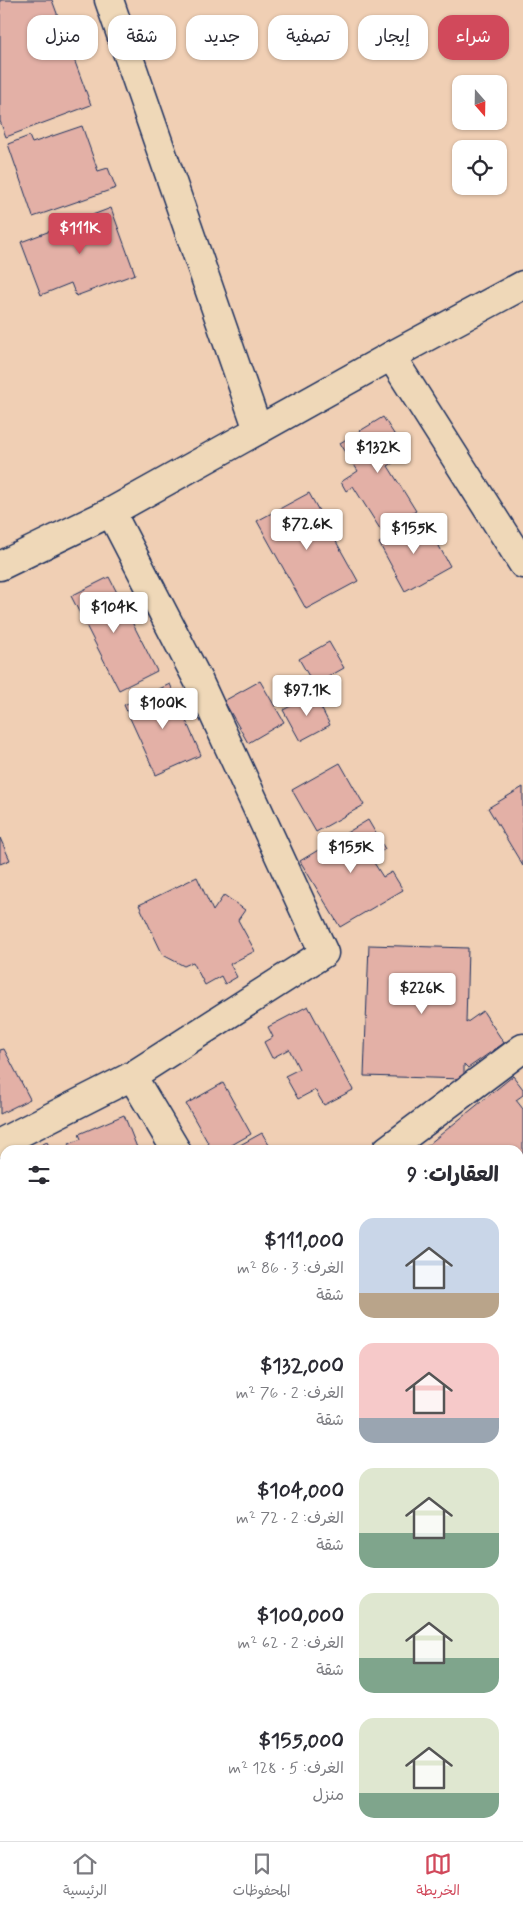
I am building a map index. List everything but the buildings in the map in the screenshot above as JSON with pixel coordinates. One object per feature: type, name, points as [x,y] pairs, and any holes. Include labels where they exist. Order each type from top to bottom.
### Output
[{"type":"street","points":[[109,0],[258,430]]},
{"type":"street","points":[[0,566],[111,512],[391,356],[523,286]]},
{"type":"street","points":[[391,356],[523,564]]},
{"type":"street","points":[[0,1143],[132,1076],[324,952],[199,682],[111,512]]},
{"type":"street","points":[[399,1145],[523,1048]]},
{"type":"street","points":[[132,1076],[173,1145]]}]
